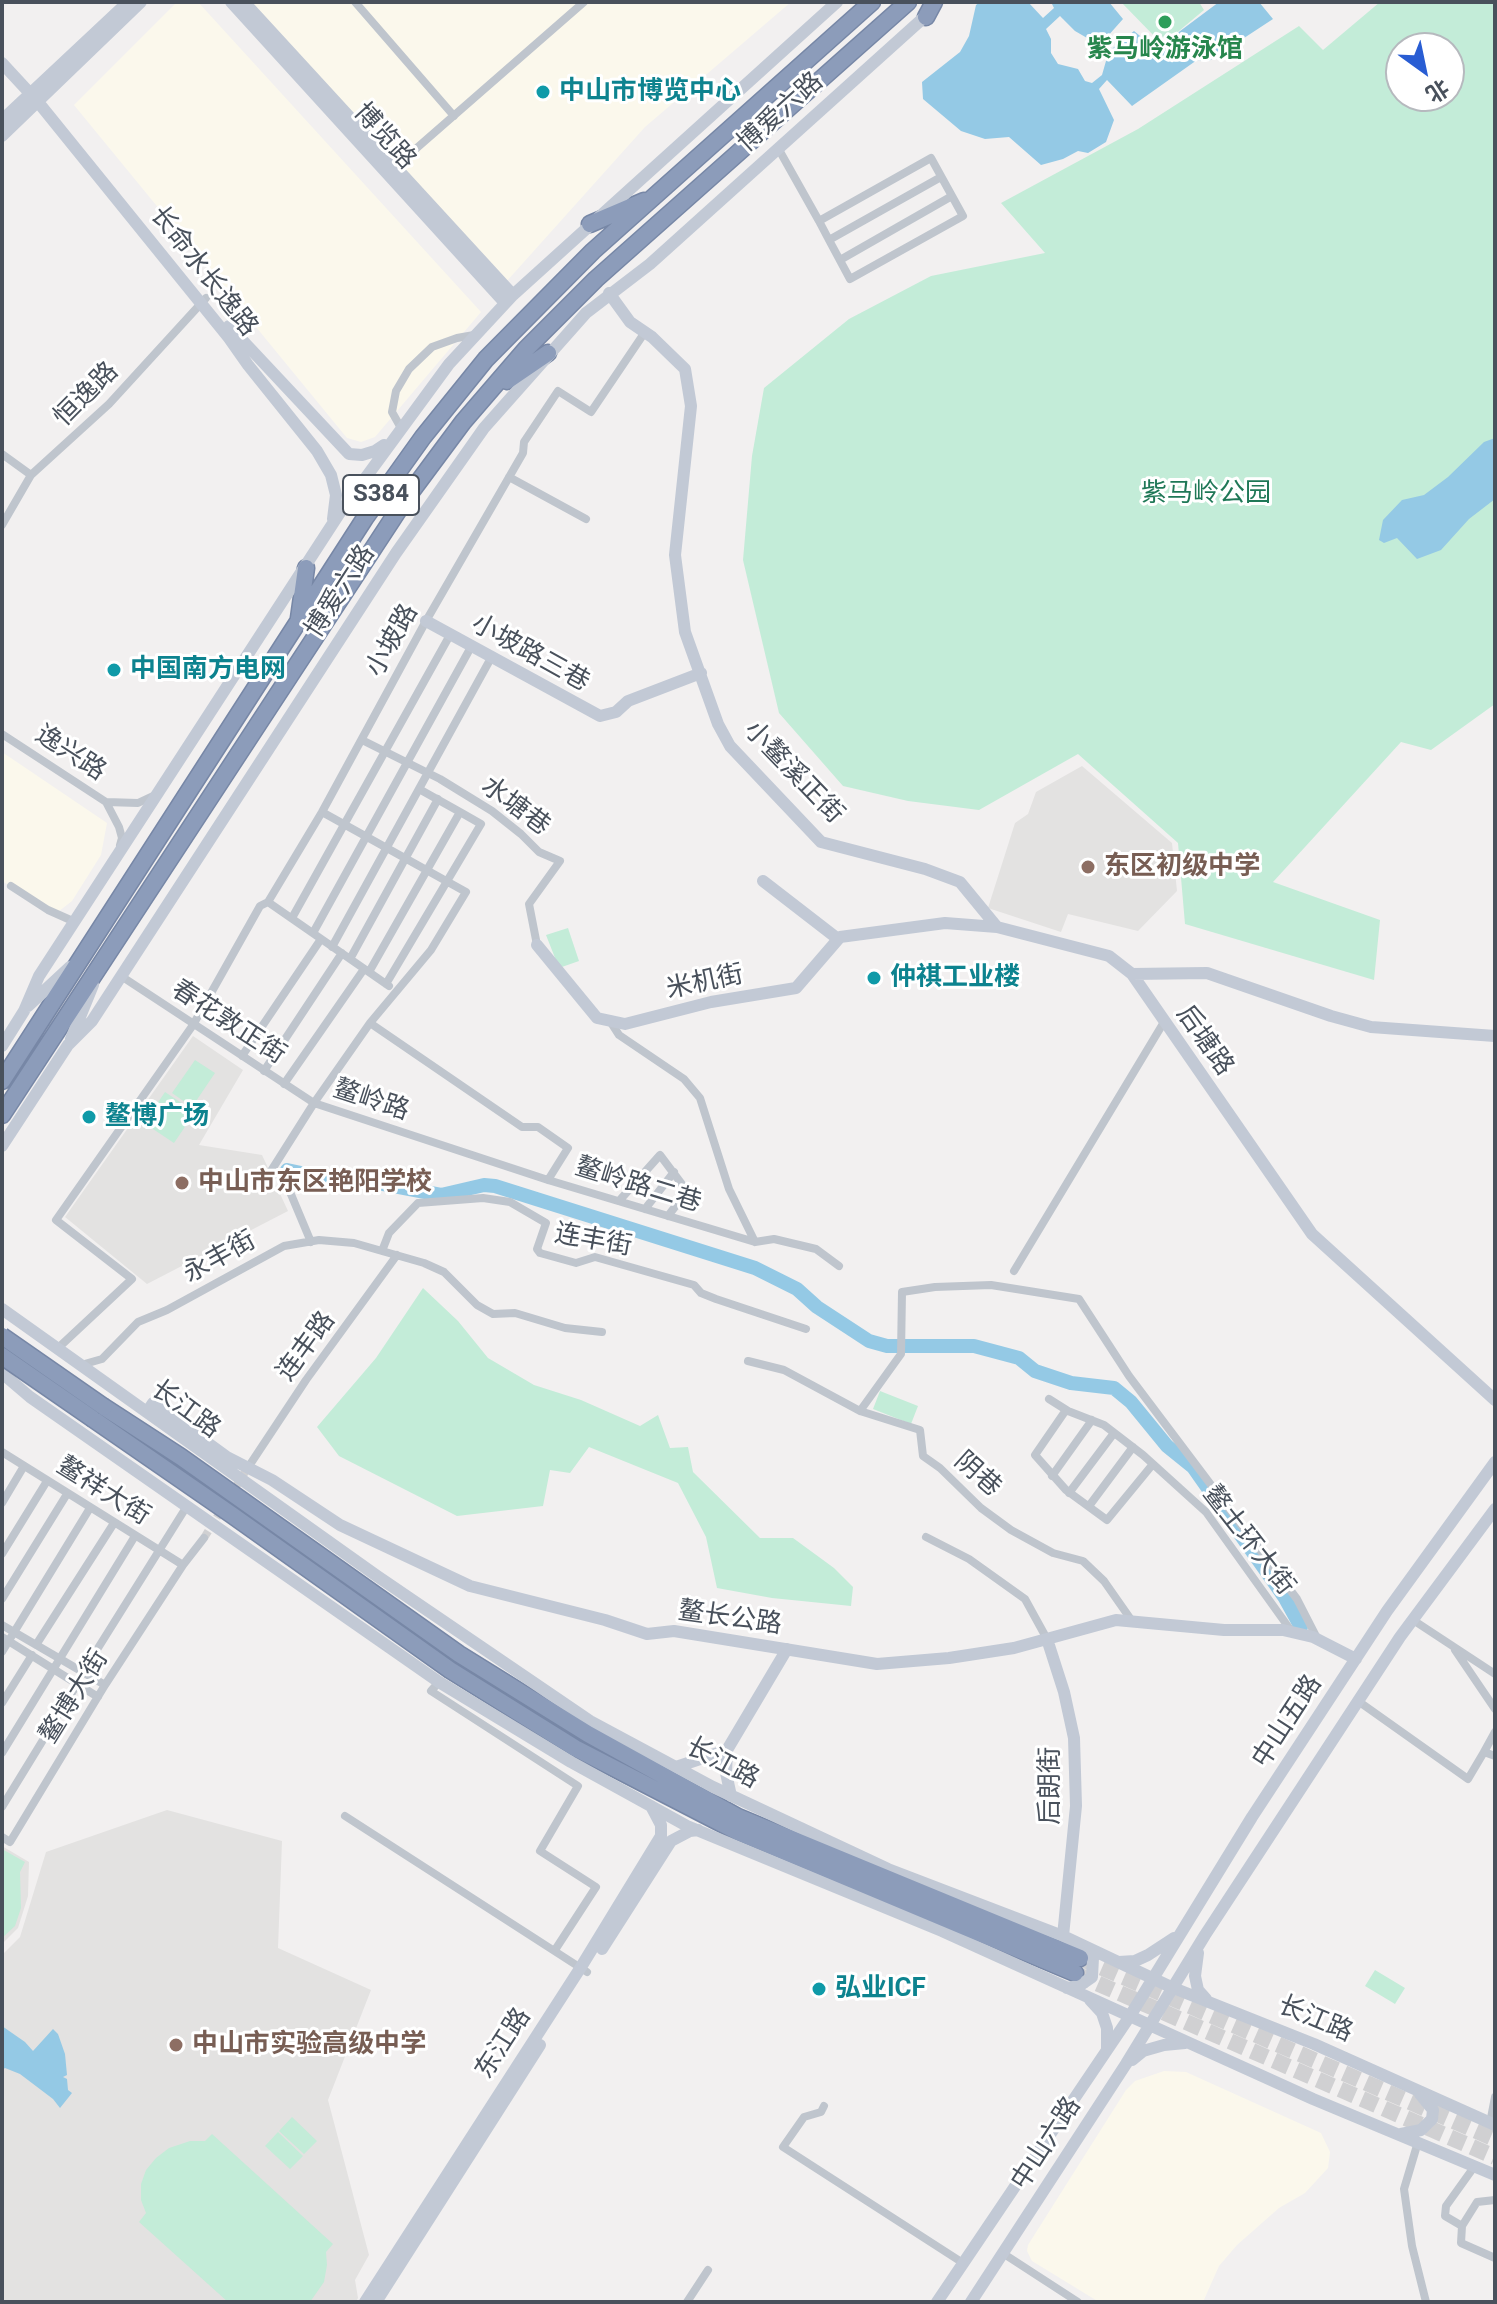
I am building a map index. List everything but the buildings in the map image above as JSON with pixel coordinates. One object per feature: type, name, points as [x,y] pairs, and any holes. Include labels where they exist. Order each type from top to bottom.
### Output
[{"type":"highway","name":"博爱六路","points":[[2,1081],[365,518],[423,437],[486,359],[593,251],[872,2]]},
{"type":"highway","name":"博爱六路","points":[[2,1115],[405,500],[486,396],[526,349],[596,279],[908,2]]},
{"type":"highway","points":[[590,224],[657,196]]},
{"type":"highway","points":[[486,396],[548,353]]},
{"type":"highway","points":[[298,625],[306,568]]},
{"type":"highway","name":"长江路","points":[[2,1336],[181,1479],[434,1659],[575,1748],[736,1831],[1077,1967]]},
{"type":"highway","name":"长江路","points":[[2,1356],[235,1495],[454,1650],[588,1734],[738,1817],[1077,1967]]},
{"type":"street","points":[[2,136],[128,2]]},
{"type":"street","points":[[2,120],[37,96],[141,2]]},
{"type":"street","name":"博览路","points":[[231,2],[509,299]]},
{"type":"street","name":"博览路","points":[[244,2],[395,167],[509,299]]},
{"type":"street","points":[[355,2],[454,116]]},
{"type":"street","points":[[395,167],[584,2]]},
{"type":"street","name":"博爱六路","points":[[2,1046],[24,1011],[39,976],[332,525],[449,364],[509,299],[837,2]]},
{"type":"street","name":"博爱六路","points":[[2,1146],[68,1045],[92,1021],[426,507],[484,428],[586,313],[650,264],[930,9],[942,2]]},
{"type":"street","name":"长命水长逸路","points":[[2,53],[204,301],[317,451],[331,475],[336,495],[332,525]]},
{"type":"street","name":"长命水长逸路","points":[[2,63],[37,96]]},
{"type":"street","points":[[778,148],[850,279],[963,216],[931,158],[819,221]]},
{"type":"street","points":[[829,240],[941,177]]},
{"type":"street","points":[[840,260],[952,196]]},
{"type":"street","name":"小鳌溪正街","points":[[609,293],[630,322],[685,369],[691,406],[675,555],[685,632],[718,724],[730,746],[821,842],[925,869],[960,882],[997,927]]},
{"type":"street","name":"长命水长逸路","points":[[204,301],[349,454],[362,455],[375,451],[392,440]]},
{"type":"street","name":"恒逸路","points":[[2,525],[31,475],[109,404],[204,301]]},
{"type":"street","name":"小坡路","points":[[54,1346],[132,1279],[56,1220],[193,1025],[260,906],[268,902],[322,812],[426,621],[523,453],[524,442],[558,391],[591,412],[645,332]]},
{"type":"street","points":[[401,428],[392,412],[396,391],[409,369],[432,347],[475,335]]},
{"type":"street","points":[[2,454],[31,475]]},
{"type":"street","points":[[509,477],[586,519]]},
{"type":"street","name":"小坡路三巷","points":[[426,621],[600,716],[616,712],[628,701],[701,673]]},
{"type":"street","points":[[292,918],[450,635]]},
{"type":"street","points":[[242,1056],[317,936],[366,836],[471,647]]},
{"type":"street","points":[[332,947],[491,658]]},
{"type":"street","name":"逸兴路","points":[[2,734],[106,802],[122,838],[118,857]]},
{"type":"street","name":"水塘巷","points":[[362,740],[428,773],[492,811],[539,852],[560,861],[529,904],[537,945]]},
{"type":"street","points":[[386,984],[481,824],[419,789]]},
{"type":"street","points":[[106,802],[138,803],[160,793]]},
{"type":"street","points":[[350,959],[438,799]]},
{"type":"street","points":[[322,812],[447,881]]},
{"type":"street","points":[[284,1084],[366,970],[460,812]]},
{"type":"street","name":"鳌岭路","points":[[447,881],[466,892],[431,950],[370,1023],[314,1103],[548,1180]]},
{"type":"street","points":[[763,881],[838,939]]},
{"type":"street","points":[[11,886],[48,910],[75,922]]},
{"type":"street","points":[[268,902],[396,991]]},
{"type":"street","name":"后塘路","points":[[838,939],[945,923],[997,927],[1109,956],[1132,974],[1312,1234],[1495,1400]]},
{"type":"street","name":"米机街","points":[[610,1021],[625,1024],[711,1002],[796,988],[838,939]]},
{"type":"street","points":[[537,945],[597,1018],[610,1021],[619,1035],[684,1079],[700,1098],[729,1189],[755,1242]]},
{"type":"street","points":[[264,1071],[342,953]]},
{"type":"street","points":[[24,1011],[85,954]]},
{"type":"street","points":[[68,1045],[104,960]]},
{"type":"street","points":[[1132,974],[1207,973],[1371,1027],[1495,1036]]},
{"type":"street","name":"春花敦正街","points":[[121,976],[314,1103]]},
{"type":"street","points":[[1014,1271],[1164,1022]]},
{"type":"street","name":"鳌岭路二巷","points":[[370,1023],[522,1127],[538,1127],[568,1148],[548,1180],[755,1242],[774,1239],[816,1249],[839,1266]]},
{"type":"street","points":[[311,1242],[285,1180],[271,1171],[314,1103]]},
{"type":"street","points":[[619,1201],[660,1155],[687,1191],[668,1216]]},
{"type":"street","points":[[645,1209],[674,1172]]},
{"type":"street","name":"连丰街","points":[[382,1251],[389,1233],[418,1203],[483,1198],[510,1202],[546,1223],[537,1249],[540,1253],[576,1263],[595,1257],[694,1285],[701,1293],[716,1299],[806,1329]]},
{"type":"street","name":"永丰街","points":[[81,1365],[102,1359],[138,1322],[167,1310],[284,1246],[311,1242],[354,1243],[444,1272],[477,1305],[493,1314],[515,1313],[565,1328],[602,1332]]},
{"type":"street","name":"连丰路","points":[[251,1463],[306,1380],[397,1255]]},
{"type":"street","points":[[860,1411],[901,1345],[902,1292],[991,1285],[1079,1299],[1129,1376],[1297,1599],[1317,1639]]},
{"type":"street","name":"长江路","points":[[4,1309],[308,1527],[590,1721],[731,1796],[888,1869],[1063,1936],[1088,1998],[1495,2175]]},
{"type":"street","points":[[18,1387],[13,1366],[26,1346],[34,1342],[54,1346]]},
{"type":"street","name":"阴巷","points":[[748,1361],[784,1370],[860,1411],[920,1430],[923,1456],[940,1468],[981,1508],[1011,1530],[1053,1553],[1083,1561],[1104,1581],[1132,1621]]},
{"type":"street","name":"长江路","points":[[2,1373],[30,1397],[439,1682],[571,1762],[692,1828],[899,1913],[1077,1967],[1117,1962],[1314,2044],[1493,2124]]},
{"type":"street","name":"鳌土环大街","points":[[1049,1399],[1114,1433],[1206,1512],[1293,1632]]},
{"type":"street","name":"鳌长公路","points":[[147,1412],[153,1403],[227,1457],[272,1480],[340,1525],[470,1586],[605,1620],[647,1634],[674,1631],[877,1664],[1014,1648],[1116,1620],[1224,1630],[1293,1632],[1317,1639],[1356,1659]]},
{"type":"street","points":[[1066,1410],[1035,1455],[1069,1493],[1107,1520],[1153,1464]]},
{"type":"street","points":[[1052,1476],[1092,1420]]},
{"type":"street","points":[[1069,1493],[1114,1433]]},
{"type":"street","points":[[1089,1506],[1133,1447]]},
{"type":"street","name":"鳌祥大街","points":[[2,1453],[183,1565]]},
{"type":"street","name":"中山五路","points":[[1130,2016],[1252,1817],[1356,1659],[1495,1462]]},
{"type":"street","points":[[2,1503],[24,1466]]},
{"type":"street","points":[[181,1479],[235,1539]]},
{"type":"street","points":[[2,1554],[47,1481]]},
{"type":"street","points":[[2,1599],[67,1494]]},
{"type":"street","points":[[235,1495],[308,1527]]},
{"type":"street","points":[[83,1672],[187,1506]]},
{"type":"street","points":[[2,1652],[5,1639],[14,1632],[90,1508]]},
{"type":"street","name":"中山五路","points":[[1158,2008],[1358,1701],[1495,1509]]},
{"type":"street","points":[[36,1645],[114,1523]]},
{"type":"street","points":[[2,1753],[135,1536]]},
{"type":"street","points":[[926,1537],[969,1559],[1025,1599],[1047,1639]]},
{"type":"street","points":[[183,1565],[204,1538]]},
{"type":"street","name":"鳌博大街","points":[[2,1837],[10,1842],[105,1685],[183,1565]]},
{"type":"street","points":[[415,1602],[454,1650]]},
{"type":"street","points":[[1413,1620],[1495,1674]]},
{"type":"street","name":"长江路","points":[[352,1621],[434,1659]]},
{"type":"street","points":[[2,1625],[105,1685]]},
{"type":"street","points":[[5,1639],[98,1697]]},
{"type":"street","name":"后朗街","points":[[1047,1639],[1064,1692],[1074,1738],[1076,1806],[1063,1936]]},
{"type":"street","points":[[1453,1647],[1495,1709]]},
{"type":"street","points":[[731,1796],[726,1773],[727,1750],[787,1649]]},
{"type":"street","points":[[2,1703],[32,1655]]},
{"type":"street","points":[[439,1682],[431,1691],[578,1786],[540,1851],[596,1887],[555,1950]]},
{"type":"street","points":[[2,1807],[78,1683]]},
{"type":"street","points":[[1358,1701],[1468,1779],[1495,1732]]},
{"type":"street","points":[[676,1767],[727,1750]]},
{"type":"street","points":[[1484,1752],[1495,1756]]},
{"type":"street","points":[[559,1774],[571,1762]]},
{"type":"street","name":"东江路","points":[[376,2302],[584,1970],[661,1836],[661,1825],[651,1806]]},
{"type":"street","points":[[345,1816],[584,1970]]},
{"type":"street","name":"东江路","points":[[365,2302],[671,1841],[692,1828]]},
{"type":"street","points":[[1117,1962],[1135,1961],[1148,1955],[1182,1930]]},
{"type":"street","points":[[1200,1942],[1195,1976],[1198,1990],[1209,2002]]},
{"type":"street","points":[[1088,1998],[1102,2013],[1107,2028],[1107,2051]]},
{"type":"street","name":"中山六路","points":[[971,2302],[1126,2064],[1158,2008]]},
{"type":"street","name":"中山六路","points":[[937,2302],[1130,2016]]},
{"type":"street","points":[[1126,2064],[1143,2051],[1188,2043]]},
{"type":"street","points":[[1398,2134],[1421,2130],[1432,2119],[1433,2110],[1416,2090]]},
{"type":"street","points":[[1493,2124],[1495,2097]]},
{"type":"street","points":[[824,2106],[821,2112],[804,2117],[783,2147],[963,2263]]},
{"type":"street","points":[[1418,2142],[1404,2189],[1412,2246],[1426,2302]]},
{"type":"street","points":[[1462,2226],[1445,2216],[1446,2206],[1474,2167]]},
{"type":"street","points":[[1495,2200],[1477,2202],[1462,2226],[1461,2243],[1495,2258]]},
{"type":"street","points":[[1004,2254],[1078,2302]]},
{"type":"street","points":[[687,2302],[708,2270]]},
{"type":"shaded area","points":[[177,2],[198,2],[481,312],[375,437],[361,442],[347,438],[74,105]]},
{"type":"shaded area","points":[[250,2],[791,2],[645,127],[506,282]]},
{"type":"shaded area","points":[[2,752],[107,823],[101,855],[72,901],[54,915],[2,881]]},
{"type":"shaded area","name":"东区初级中学","points":[[1082,766],[1172,843],[1177,891],[1138,931],[1068,914],[1061,932],[988,908],[1015,823],[1028,814],[1036,792]]},
{"type":"shaded area","name":"中山市东区艳阳学校","points":[[193,1036],[243,1070],[199,1145],[262,1155],[288,1211],[147,1284],[65,1217]]},
{"type":"shaded area","name":"中山市实验高级中学","points":[[167,1810],[282,1841],[278,1948],[371,1990],[328,2100],[369,2255],[355,2280],[356,2302],[2,2302],[2,1955],[20,1937],[46,1852]]},
{"type":"shaded area","points":[[2,1846],[29,1862],[28,1896],[18,1928],[2,1944]]},
{"type":"shaded area","points":[[1164,2071],[1186,2072],[1321,2133],[1330,2152],[1328,2168],[1305,2193],[1279,2208],[1237,2245],[1219,2266],[1203,2302],[1099,2302],[1032,2261],[1027,2251],[1028,2245],[1126,2090],[1135,2081]]},
{"type":"green space","name":"紫马岭游泳馆","points":[[1121,2],[1199,2],[1204,10],[1167,41],[1161,35],[1157,39]]},
{"type":"green space","name":"紫马岭公园","points":[[1380,2],[1495,2],[1495,704],[1431,750],[1401,742],[1273,882],[1380,920],[1374,980],[1185,924],[1178,843],[1078,754],[979,810],[908,801],[843,786],[779,713],[743,560],[752,456],[764,388],[849,319],[931,276],[1045,253],[1001,203],[1138,129],[1299,26],[1323,50]]},
{"type":"green space","points":[[568,928],[579,961],[559,968],[546,935]]},
{"type":"green space","points":[[195,1060],[215,1073],[192,1107],[172,1093]]},
{"type":"green space","points":[[165,1092],[195,1112],[174,1143],[144,1123]]},
{"type":"green space","points":[[423,1288],[458,1321],[488,1358],[534,1385],[581,1400],[640,1426],[658,1415],[670,1448],[688,1447],[693,1472],[760,1538],[793,1538],[834,1568],[853,1587],[851,1606],[772,1598],[717,1588],[706,1537],[678,1483],[589,1447],[570,1473],[550,1470],[543,1506],[457,1516],[339,1456],[317,1427],[376,1358]]},
{"type":"green space","points":[[880,1391],[918,1406],[911,1424],[873,1409]]},
{"type":"green space","points":[[2,1849],[25,1862],[20,1872],[21,1908],[15,1926],[2,1938]]},
{"type":"green space","points":[[1375,1970],[1405,1988],[1395,2004],[1365,1986]]},
{"type":"green space","points":[[292,2117],[317,2141],[304,2154],[279,2131]]},
{"type":"green space","points":[[278,2132],[303,2156],[290,2169],[265,2146]]},
{"type":"green space","points":[[212,2134],[333,2244],[326,2252],[324,2282],[310,2302],[228,2302],[139,2222],[146,2213],[141,2200],[141,2184],[146,2170],[169,2148],[190,2141],[205,2141]]},
{"type":"water","points":[[980,2],[1028,2],[1043,18],[1054,8],[1051,2],[1109,2],[1123,19],[1107,37],[1094,42],[1075,31],[1060,16],[1046,29],[1051,39],[1051,53],[1058,64],[1078,69],[1085,81],[1092,83],[1102,75],[1113,48],[1134,31],[1156,49],[1219,2],[1259,2],[1273,19],[1209,61],[1197,60],[1132,106],[1107,80],[1099,89],[1114,120],[1106,142],[1088,153],[1078,151],[1041,165],[1009,137],[985,139],[961,131],[923,99],[922,82],[960,52],[969,36],[976,5]]},
{"type":"water","points":[[1495,438],[1495,499],[1469,519],[1441,550],[1417,559],[1397,538],[1384,543],[1379,540],[1383,520],[1402,500],[1424,495],[1484,442]]},
{"type":"water","points":[[2,2026],[33,2051],[53,2029],[58,2034],[65,2054],[67,2075],[63,2077],[67,2079],[68,2090],[72,2093],[60,2108],[20,2074],[5,2068],[2,2070]]},
{"type":"waterway","points":[[287,1170],[344,1182],[357,1179],[441,1195],[484,1185],[495,1186],[755,1268],[797,1289],[817,1307],[869,1341],[887,1346],[974,1346],[1019,1358],[1035,1371],[1071,1383],[1114,1388],[1131,1402],[1167,1446],[1193,1467],[1285,1598],[1301,1627]]},
{"type":"tunnel","points":[[204,1538],[250,1464]]},
{"type":"tunnel","points":[[1080,1958],[1495,2139]]},
{"type":"tunnel","points":[[1076,1974],[1495,2157]]},
{"type":"place","name":"紫马岭游泳馆","points":[[1165,22]]},
{"type":"place","name":"中山市博览中心","points":[[543,92]]},
{"type":"place","name":"中国南方电网","points":[[114,670]]},
{"type":"place","name":"东区初级中学","points":[[1088,867]]},
{"type":"place","name":"仲祺工业楼","points":[[874,978]]},
{"type":"place","name":"鳌博广场","points":[[89,1117]]},
{"type":"place","name":"中山市东区艳阳学校","points":[[182,1183]]},
{"type":"place","name":"弘业ICF","points":[[819,1989]]},
{"type":"place","name":"中山市实验高级中学","points":[[176,2045]]}]
